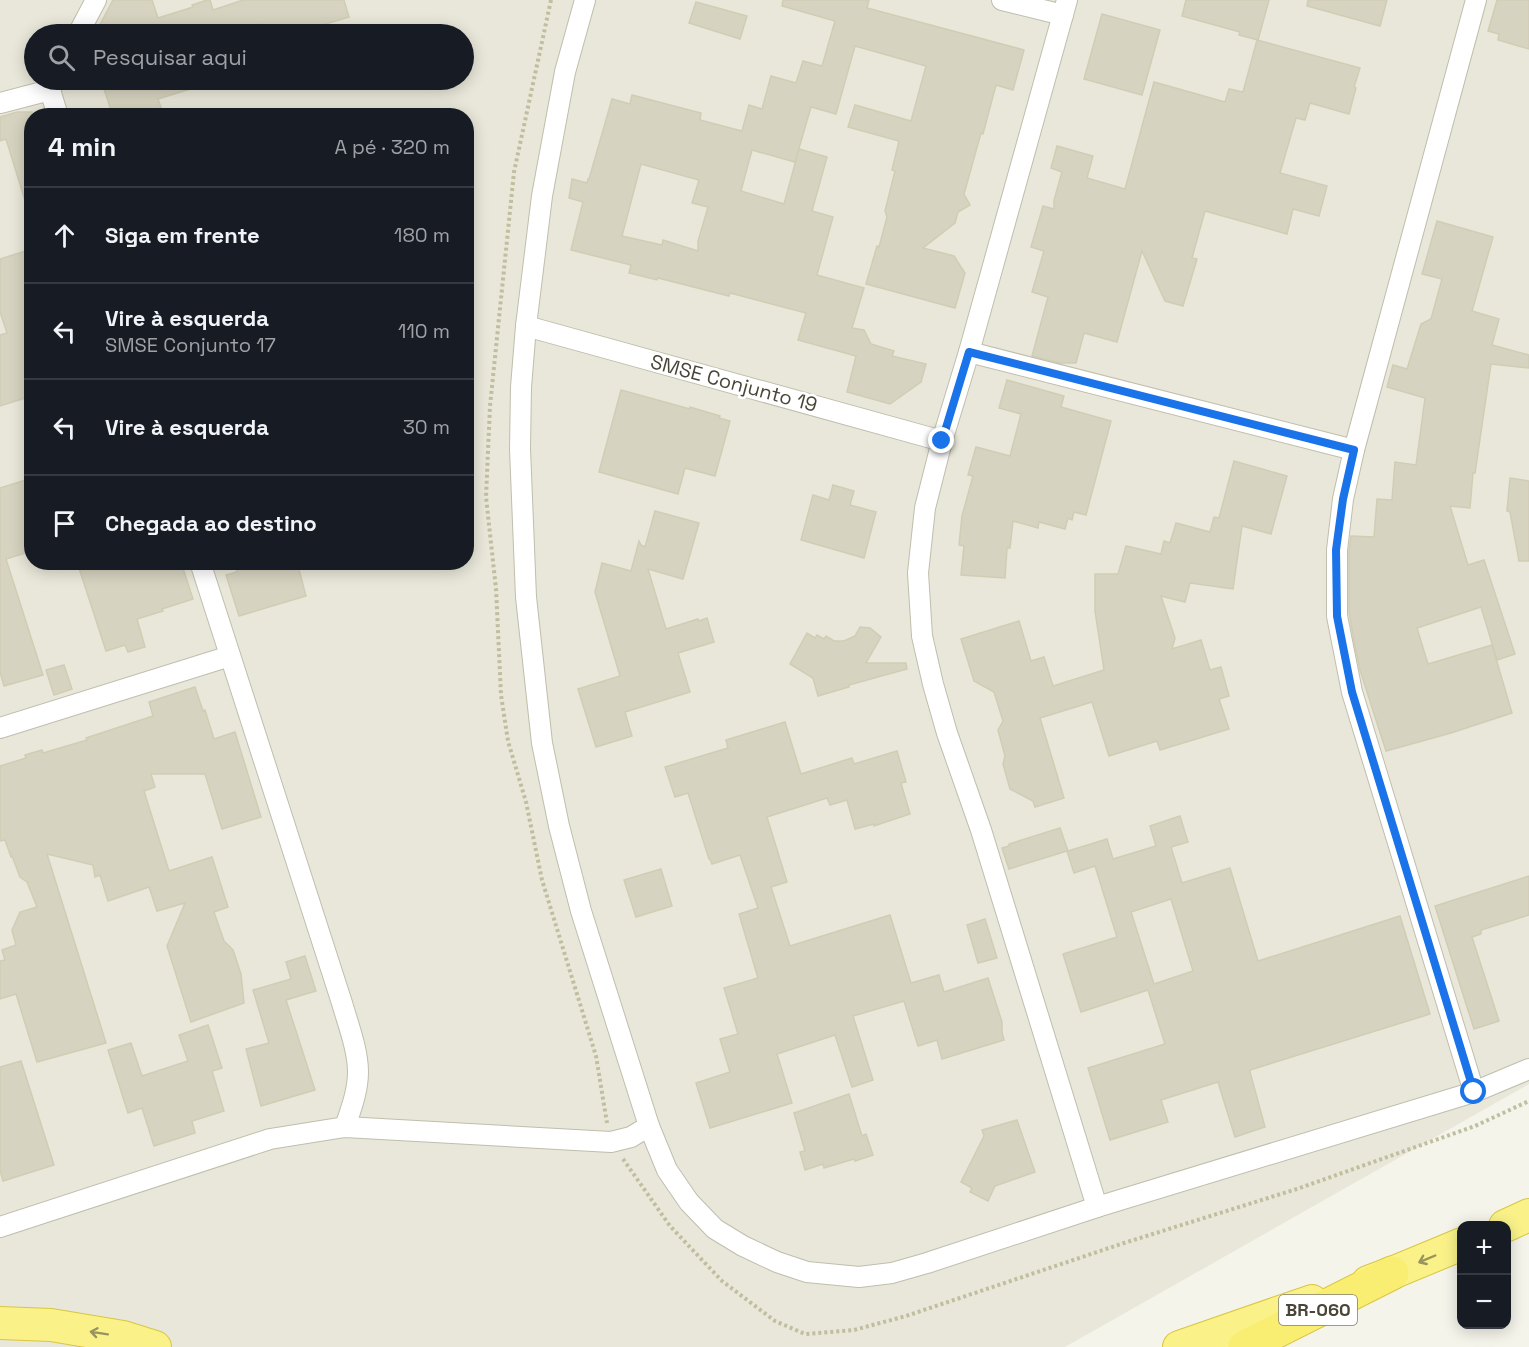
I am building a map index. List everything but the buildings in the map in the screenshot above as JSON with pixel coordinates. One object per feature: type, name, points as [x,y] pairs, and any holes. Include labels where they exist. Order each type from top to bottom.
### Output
[{"type":"highway","points":[[1511,1223],[1529,1215]]},
{"type":"highway","name":"BR-060","points":[[1245,1347],[1392,1273],[1457,1246]]},
{"type":"highway","points":[[1179,1347],[1392,1273]]},
{"type":"highway","points":[[0,1323],[51,1325],[123,1336],[156,1347]]},
{"type":"street","points":[[83,24],[96,0]]},
{"type":"street","points":[[585,0],[565,72],[546,174],[526,326],[520,387],[526,597],[542,743],[559,826],[581,911],[649,1126],[667,1170],[689,1202],[715,1229],[743,1246],[777,1262],[807,1272],[859,1277],[892,1273],[1097,1207],[1474,1092],[1529,1069]]},
{"type":"street","points":[[1002,0],[1065,8],[925,508],[918,573],[922,636],[947,734],[981,830],[1097,1207]]},
{"type":"street","points":[[1474,1092],[1352,692],[1337,616],[1336,550],[1343,499],[1354,450],[1476,0]]},
{"type":"street","points":[[0,103],[38,90]]},
{"type":"street","points":[[54,90],[57,108]]},
{"type":"street","name":"SMSE Conjunto 19","points":[[526,326],[942,441]]},
{"type":"street","points":[[969,352],[1354,450]]},
{"type":"street","points":[[203,570],[353,1042],[358,1070],[356,1094],[345,1127]]},
{"type":"street","points":[[0,728],[230,656]]},
{"type":"street","points":[[0,1227],[270,1140],[345,1127],[610,1142],[631,1137],[649,1126]]},
{"type":"path","points":[[551,0],[514,172],[490,406],[486,497],[496,589],[501,694],[508,741],[526,802],[542,880],[596,1056],[610,1142],[670,1226],[722,1281],[775,1321],[806,1334],[854,1330],[906,1316],[1124,1243],[1300,1188],[1474,1126],[1529,1101]]},
{"type":"shaded area","points":[[0,0],[1529,0],[1529,1084],[1065,1347],[0,1347]]},
{"type":"route","points":[[942,441],[969,352],[1354,450],[1343,499],[1336,550],[1337,616],[1352,692],[1474,1092]]}]
